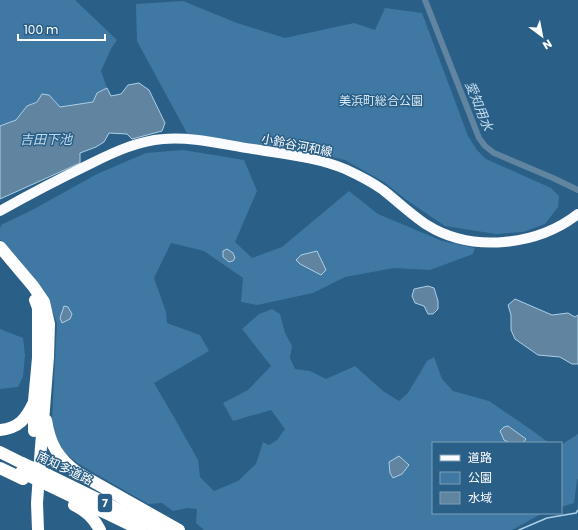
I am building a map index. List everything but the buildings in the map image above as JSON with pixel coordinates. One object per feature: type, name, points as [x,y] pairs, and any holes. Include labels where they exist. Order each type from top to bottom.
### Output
[{"type":"highway","points":[[0,247],[33,286],[44,302],[49,324],[39,403],[32,506],[33,530]]},
{"type":"highway","points":[[0,255],[33,295],[38,308],[39,403],[42,422],[38,489],[38,530]]},
{"type":"highway","points":[[0,430],[12,428],[22,421],[39,403]]},
{"type":"highway","points":[[39,403],[53,445],[60,457],[69,466],[78,473],[179,530]]},
{"type":"highway","name":"南知多道路","points":[[0,452],[22,471]]},
{"type":"highway","name":"南知多道路","points":[[0,462],[22,471],[141,530]]},
{"type":"highway","points":[[0,468],[22,471]]},
{"type":"highway","points":[[48,484],[92,517],[100,530]]},
{"type":"highway","name":"南知多道路","points":[[48,484],[161,530]]},
{"type":"main road","name":"小鈴谷河和線","points":[[0,211],[82,167],[129,146],[163,139],[186,139],[329,163],[345,169],[381,189],[426,225],[454,238],[479,242],[511,241],[530,238],[553,230],[578,214]]},
{"type":"green space","points":[[0,0],[75,0],[117,40],[111,49],[101,71],[107,88],[97,93],[93,102],[60,107],[49,95],[27,106],[16,120],[0,126]]},
{"type":"green space","name":"美浜町総合公園","points":[[183,1],[237,23],[285,38],[354,23],[375,30],[385,8],[422,13],[468,136],[477,150],[486,159],[551,188],[559,196],[558,207],[545,224],[523,232],[496,234],[445,226],[408,201],[384,182],[345,160],[296,149],[189,137],[137,41],[136,4]]},
{"type":"green space","points":[[183,150],[244,160],[257,191],[235,242],[252,258],[282,247],[349,191],[378,214],[442,241],[475,248],[473,254],[430,270],[394,268],[345,277],[313,293],[257,305],[241,302],[243,278],[204,251],[171,243],[154,278],[166,312],[167,323],[200,335],[209,351],[154,383],[198,460],[200,477],[214,491],[238,481],[256,464],[263,442],[269,445],[277,440],[285,429],[271,410],[233,421],[223,403],[248,390],[271,366],[242,329],[259,314],[272,309],[280,314],[285,333],[292,346],[290,358],[295,369],[310,371],[326,379],[355,366],[383,391],[399,401],[408,393],[427,361],[434,357],[442,379],[453,391],[489,401],[548,442],[432,442],[432,514],[541,514],[512,530],[204,530],[196,523],[197,509],[188,508],[173,511],[162,503],[148,504],[77,463],[64,452],[57,439],[52,420],[57,323],[48,301],[36,283],[0,239],[1,225],[34,209],[97,174],[146,153]]},
{"type":"green space","points":[[0,329],[23,338],[25,355],[23,377],[18,387],[0,389]]},
{"type":"green space","points":[[578,434],[578,479],[574,503],[562,507],[562,444]]},
{"type":"water","name":"吉田下池","points":[[139,83],[149,90],[165,123],[162,131],[132,139],[127,134],[109,133],[104,142],[96,147],[80,153],[80,163],[0,199],[0,126],[16,120],[27,106],[37,102],[42,94],[49,95],[60,107],[93,102],[97,93],[107,88],[111,96],[121,94],[128,85]]},
{"type":"water","points":[[227,249],[233,253],[235,258],[233,261],[229,262],[223,257],[223,251]]},
{"type":"water","points":[[317,251],[326,270],[321,275],[300,264],[296,260],[301,255]]},
{"type":"water","points":[[428,286],[434,288],[438,301],[438,309],[433,314],[428,314],[424,306],[415,303],[412,296],[414,289]]},
{"type":"water","points":[[515,299],[552,315],[568,313],[575,317],[578,315],[578,364],[572,364],[560,357],[538,355],[515,339],[511,330],[511,315],[508,305]]},
{"type":"water","points":[[64,306],[68,307],[72,314],[70,319],[62,323],[60,318]]},
{"type":"water","points":[[508,426],[526,439],[524,442],[508,442],[504,440],[500,431],[504,427]]},
{"type":"water","points":[[399,456],[409,465],[402,474],[393,478],[390,473],[389,462]]},
{"type":"waterway","name":"愛知用水","points":[[425,0],[479,138],[485,146],[494,153],[578,190]]},
{"type":"waterway","points":[[519,530],[547,518],[576,513],[578,510]]}]
